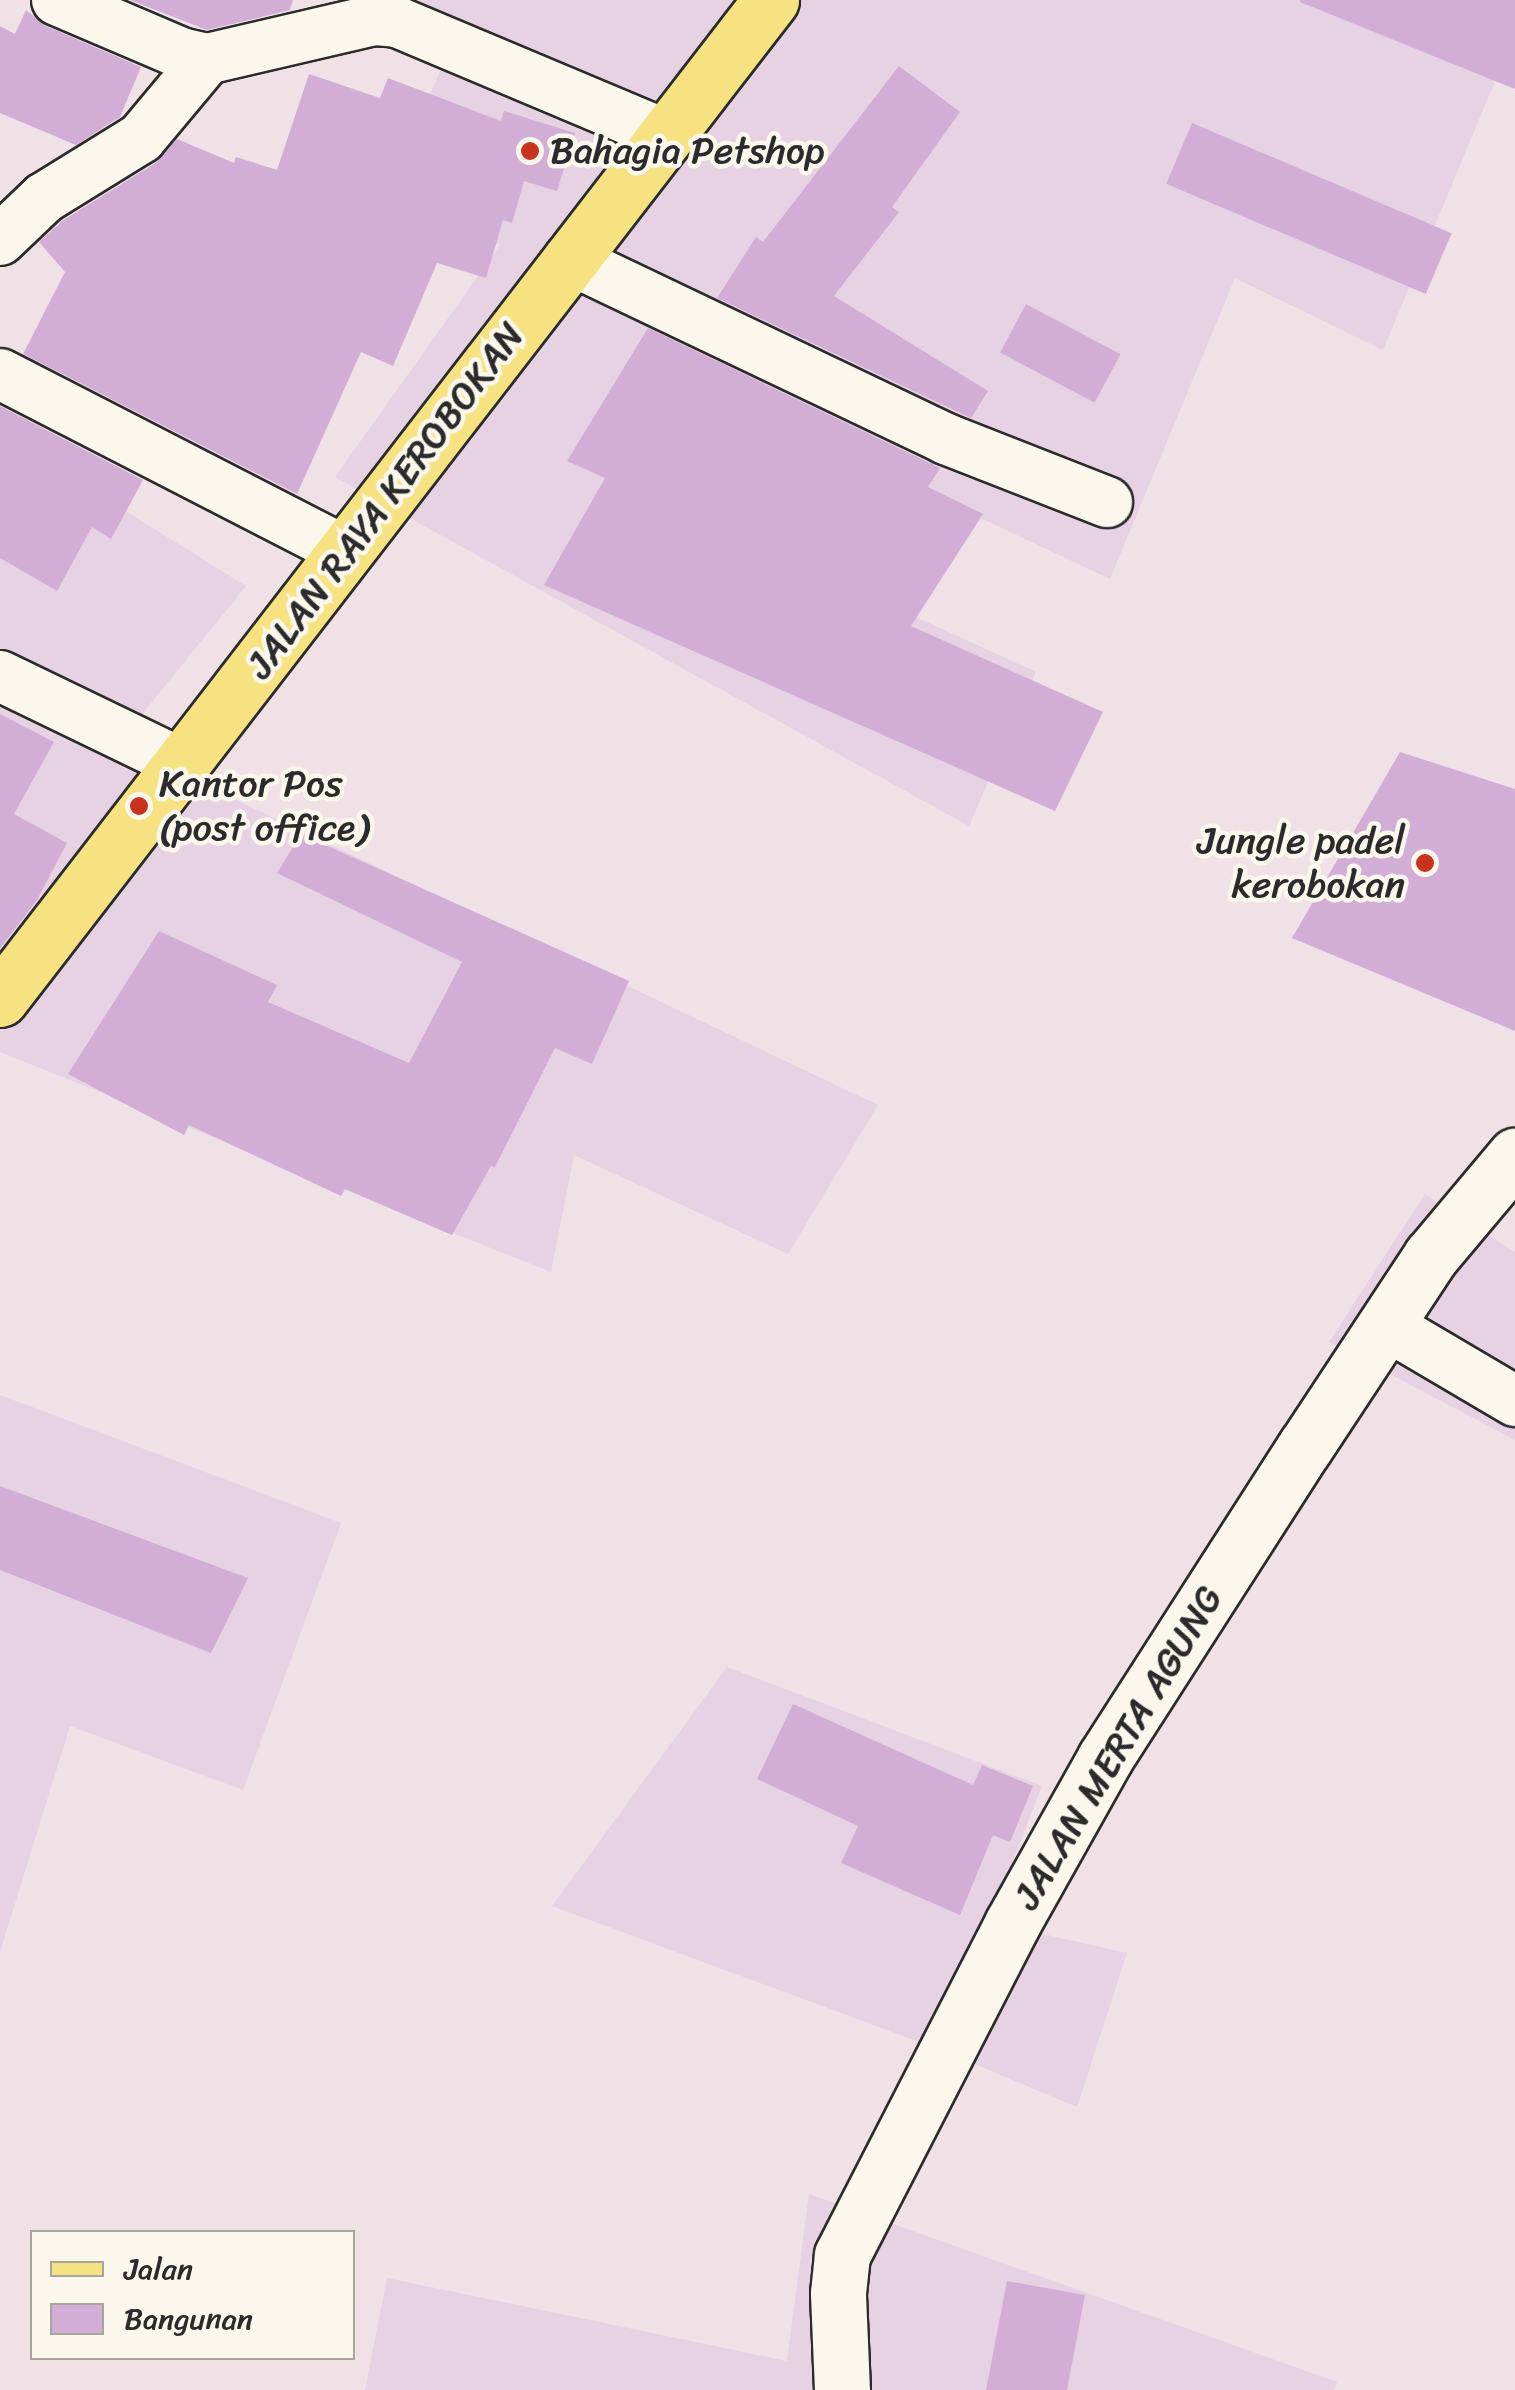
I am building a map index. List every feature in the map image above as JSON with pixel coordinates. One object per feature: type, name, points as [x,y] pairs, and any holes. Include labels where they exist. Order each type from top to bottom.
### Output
[{"type":"main road","name":"JALAN RAYA KEROBOKAN","points":[[0,999],[771,0]]},
{"type":"street","points":[[57,0],[181,54],[207,60],[375,20],[423,30],[668,136]]},
{"type":"street","points":[[0,240],[58,188],[141,138],[207,60]]},
{"type":"street","points":[[569,259],[946,439],[1107,502]]},
{"type":"street","points":[[0,374],[347,552]]},
{"type":"street","points":[[0,676],[182,764]]},
{"type":"street","name":"JALAN MERTA AGUNG","points":[[842,2390],[838,2293],[842,2255],[1105,1758],[1432,1256],[1515,1156]]},
{"type":"street","points":[[1386,1325],[1515,1401]]},
{"type":"shaded area","points":[[359,0],[1515,0],[1515,33],[1383,350],[1235,278],[1110,579],[902,481],[857,590],[1036,672],[969,826],[335,477],[500,245],[374,217],[453,43]]},
{"type":"shaded area","points":[[0,433],[246,586],[118,744],[878,1105],[788,1254],[574,1155],[551,1272],[0,1052]]},
{"type":"shaded area","points":[[1425,1194],[1515,1252],[1515,1440],[1329,1342]]},
{"type":"shaded area","points":[[0,1395],[341,1523],[243,1790],[70,1726],[0,1952]]},
{"type":"shaded area","points":[[727,1667],[1042,1786],[989,1922],[1127,1953],[1077,2107],[944,2051],[552,1906]]},
{"type":"shaded area","points":[[809,2194],[1337,2382],[1334,2390],[365,2390],[387,2278],[787,2361]]},
{"type":"building","points":[[130,0],[293,0],[290,10],[207,30]]},
{"type":"building","points":[[1515,0],[1515,89],[1300,2]]},
{"type":"building","points":[[26,10],[46,26],[141,67],[120,117],[76,145],[0,113],[0,26],[15,34]]},
{"type":"building","points":[[899,66],[960,112],[892,207],[899,212],[834,296],[988,391],[971,418],[717,298],[756,237],[763,242]]},
{"type":"building","points":[[309,74],[380,98],[388,78],[501,121],[504,111],[575,133],[557,191],[524,181],[512,223],[503,220],[486,278],[437,263],[393,366],[361,352],[297,494],[23,354],[65,272],[39,242],[62,221],[157,162],[177,139],[234,163],[236,157],[277,170]]},
{"type":"building","points":[[1192,123],[1452,233],[1426,294],[1166,184]]},
{"type":"building","points":[[1026,304],[1120,354],[1095,403],[1000,353]]},
{"type":"building","points":[[648,328],[940,468],[928,487],[983,514],[911,626],[1103,712],[1055,811],[544,585],[605,478],[567,461]]},
{"type":"building","points":[[0,406],[143,480],[111,539],[92,527],[57,591],[0,558]]},
{"type":"building","points":[[0,714],[54,742],[14,814],[67,843],[37,900],[0,948]]},
{"type":"building","name":"Jungle padel kerobokan","points":[[1400,752],[1515,789],[1515,1031],[1292,938]]},
{"type":"building","points":[[301,834],[629,981],[592,1064],[555,1048],[495,1167],[491,1166],[452,1235],[345,1189],[341,1196],[189,1125],[184,1135],[68,1074],[159,931],[277,985],[268,1002],[409,1063],[462,962],[277,873]]},
{"type":"building","points":[[0,1486],[248,1578],[211,1653],[0,1570]]},
{"type":"building","points":[[793,1704],[973,1785],[982,1765],[1033,1786],[1010,1842],[993,1835],[960,1915],[841,1863],[858,1826],[757,1779]]},
{"type":"building","points":[[1007,2281],[1085,2295],[1067,2390],[986,2390]]},
{"type":"place","name":"Bahagia Petshop","points":[[530,151]]},
{"type":"place","name":"Kantor Pos (post office)","points":[[139,806]]},
{"type":"place","name":"Jungle padel kerobokan","points":[[1425,863]]}]
